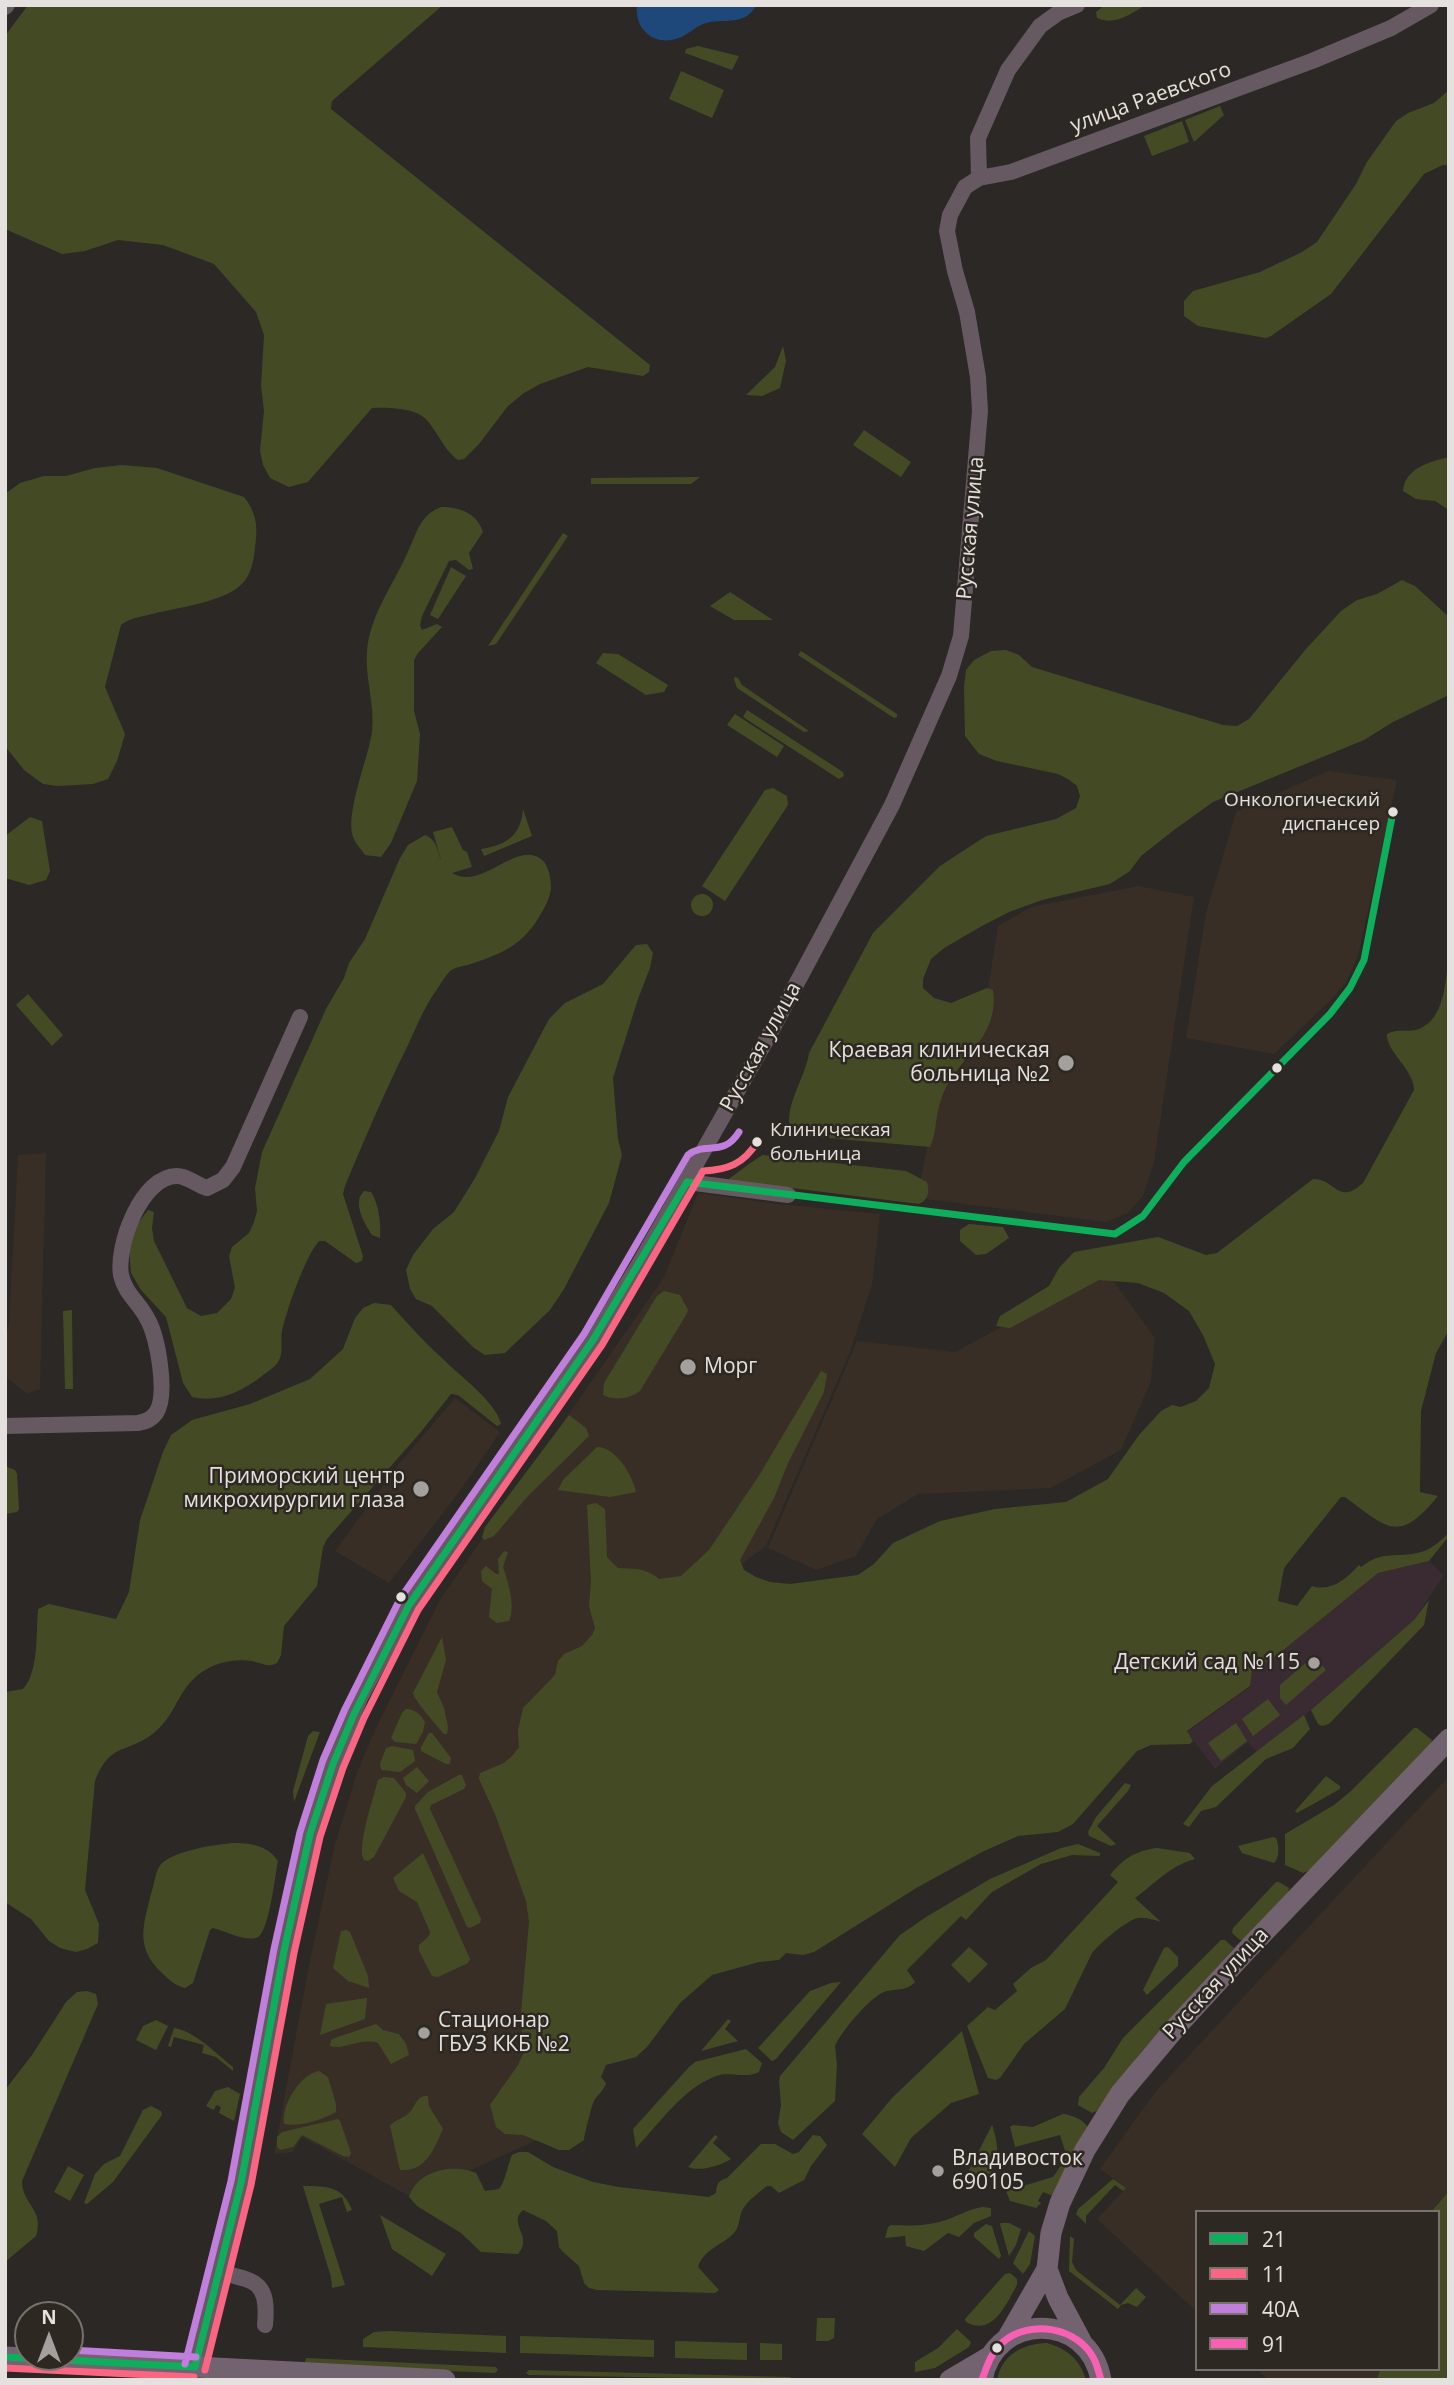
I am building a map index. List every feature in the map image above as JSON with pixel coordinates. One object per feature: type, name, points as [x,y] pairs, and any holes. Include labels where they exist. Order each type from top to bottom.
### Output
[{"type":"main road","name":"Русская улица","points":[[989,2357],[1008,2337],[1047,2269],[1051,2233],[1060,2203],[1090,2141],[1120,2094],[1177,2026],[1245,1952],[1449,1739]]},
{"type":"main road","name":"Русская улица","points":[[1047,2269],[1080,2341],[1096,2361],[1101,2380]]},
{"type":"main road","points":[[1008,2337],[1041,2328],[1062,2330],[1080,2341]]},
{"type":"main road","points":[[5,2357],[445,2380]]},
{"type":"main road","points":[[950,2380],[989,2357]]},
{"type":"main road","points":[[982,2380],[989,2357]]},
{"type":"street","points":[[979,178],[978,138],[1008,70],[1040,26],[1058,13],[1077,5]]},
{"type":"street","name":"улица Раевского","points":[[979,178],[1011,172],[1312,61],[1391,28],[1431,5]]},
{"type":"street","name":"Русская улица","points":[[195,2367],[249,2146],[284,1951],[310,1834],[333,1764],[354,1714],[409,1605],[593,1340],[687,1182],[892,805],[949,676],[961,636],[980,411],[978,377],[967,312],[948,240],[950,215],[965,187],[979,178]]},
{"type":"street","points":[[5,1426],[138,1423],[150,1420],[156,1414],[162,1388],[152,1332],[148,1320],[124,1286],[121,1275],[122,1248],[129,1224],[150,1192],[166,1179],[183,1177],[207,1188],[223,1180],[233,1167],[300,1017]]},
{"type":"street","points":[[687,1182],[788,1195]]},
{"type":"street","points":[[218,2272],[251,2279],[263,2291],[265,2325]]},
{"type":"shaded area","points":[[1328,771],[1397,780],[1358,956],[1346,983],[1274,1054],[1186,1038],[1206,913],[1236,812]]},
{"type":"shaded area","name":"Краевая клиническая больница №2","points":[[1138,886],[1194,897],[1154,1162],[1143,1196],[1128,1213],[1106,1222],[917,1198],[933,1118],[949,1082],[979,1045],[998,926],[1031,907]]},
{"type":"shaded area","points":[[46,1153],[40,1389],[27,1394],[5,1376],[18,1155]]},
{"type":"shaded area","points":[[698,1193],[880,1214],[872,1285],[850,1352],[766,1546],[646,1635],[568,2126],[411,2197],[302,2137],[293,2152],[274,2154],[309,1965],[335,1844],[358,1770],[375,1730],[441,1598],[664,1277]]},
{"type":"shaded area","points":[[1106,1271],[1155,1338],[1151,1381],[1121,1450],[1051,1488],[918,1494],[877,1519],[856,1556],[816,1570],[768,1548],[857,1341],[955,1352]]},
{"type":"shaded area","name":"Приморский центр микрохирургии глаза","points":[[455,1398],[500,1432],[460,1491],[389,1583],[335,1551],[399,1464]]},
{"type":"shaded area","name":"Детский сад №115","points":[[1429,1561],[1444,1575],[1414,1620],[1257,1753],[1248,1742],[1215,1769],[1187,1732],[1250,1687],[1252,1671],[1276,1656],[1378,1573]]},
{"type":"shaded area","points":[[1449,1776],[1449,2191],[1433,2210],[1195,2210],[1195,2310],[1097,2219],[1126,2188],[1100,2169],[1156,2091]]},
{"type":"shaded area","points":[[1259,2371],[1379,2371],[1377,2380],[1268,2380]]},
{"type":"green space","points":[[28,5],[443,5],[332,101],[331,109],[650,365],[649,372],[643,376],[588,367],[540,384],[508,406],[479,444],[464,459],[458,460],[422,416],[405,410],[372,408],[308,482],[289,487],[270,478],[260,451],[264,411],[261,386],[264,335],[256,312],[214,264],[163,245],[118,240],[85,251],[62,254],[5,229],[5,36]]},
{"type":"green space","points":[[1105,5],[1146,5],[1122,18],[1110,21],[1097,18],[1096,12]]},
{"type":"green space","points":[[698,46],[739,56],[732,70],[685,53],[686,49]]},
{"type":"green space","points":[[681,71],[724,90],[712,118],[669,99]]},
{"type":"green space","points":[[1449,90],[1449,165],[1424,174],[1331,294],[1266,338],[1198,326],[1184,316],[1184,301],[1193,291],[1260,272],[1317,242],[1396,121],[1434,103]]},
{"type":"green space","points":[[1220,106],[1224,115],[1194,142],[1185,120]]},
{"type":"green space","points":[[1182,121],[1189,142],[1152,156],[1144,136]]},
{"type":"green space","points":[[783,346],[786,361],[780,388],[762,396],[746,395],[775,367]]},
{"type":"green space","points":[[864,430],[911,462],[901,477],[853,445]]},
{"type":"green space","points":[[1449,457],[1449,510],[1435,501],[1416,499],[1403,491],[1413,471]]},
{"type":"green space","points":[[122,465],[157,468],[244,497],[256,521],[252,564],[246,579],[229,593],[135,618],[121,625],[105,687],[125,734],[117,761],[108,779],[93,784],[43,784],[24,770],[5,746],[5,494],[20,483],[44,476],[66,476],[95,468]]},
{"type":"green space","points":[[700,477],[691,484],[591,484],[591,478]]},
{"type":"green space","points":[[441,507],[467,512],[477,520],[483,532],[469,553],[473,569],[469,570],[456,560],[449,561],[422,616],[422,630],[437,624],[442,627],[414,660],[414,711],[420,734],[417,781],[391,843],[381,857],[365,855],[354,839],[351,827],[354,800],[372,732],[367,662],[369,639],[376,615],[418,528],[428,515]]},
{"type":"green space","points":[[563,533],[568,536],[496,644],[488,646]]},
{"type":"green space","points":[[451,567],[466,576],[438,619],[430,615]]},
{"type":"green space","points":[[1402,580],[1415,586],[1449,617],[1449,695],[1393,722],[1364,740],[1213,802],[1141,856],[1130,871],[1110,884],[1042,900],[1009,912],[944,948],[931,959],[923,979],[923,988],[934,998],[951,1003],[987,988],[993,990],[993,1007],[983,1036],[948,1085],[939,1106],[930,1147],[794,1135],[789,1117],[791,1106],[809,1053],[873,933],[940,866],[986,836],[1056,819],[1076,808],[1080,796],[1077,786],[1068,779],[1058,774],[997,761],[979,754],[965,736],[966,670],[974,660],[991,651],[1006,650],[1019,655],[1032,667],[1223,725],[1237,726],[1249,719],[1341,611],[1357,600],[1377,594]]},
{"type":"green space","points":[[730,592],[773,620],[734,620],[710,606]]},
{"type":"green space","points":[[801,651],[897,714],[897,717],[894,718],[798,655]]},
{"type":"green space","points":[[603,653],[618,654],[668,685],[664,692],[646,695],[596,663]]},
{"type":"green space","points":[[735,677],[742,685],[809,731],[804,732],[737,688]]},
{"type":"green space","points":[[747,710],[843,772],[844,776],[839,779],[743,717]]},
{"type":"green space","points":[[735,714],[784,746],[777,757],[727,725]]},
{"type":"green space","points":[[773,788],[787,796],[788,805],[725,901],[702,886],[765,790]]},
{"type":"green space","points":[[523,809],[532,836],[484,856],[481,849],[511,838],[519,826]]},
{"type":"green space","points":[[30,817],[42,821],[50,871],[46,880],[29,885],[5,878],[5,836]]},
{"type":"green space","points":[[452,827],[463,850],[467,852],[472,867],[452,873],[463,877],[475,876],[510,860],[531,855],[541,859],[548,868],[551,888],[547,901],[536,922],[515,944],[490,957],[450,971],[425,1008],[383,1097],[343,1194],[363,1256],[362,1261],[356,1263],[325,1241],[319,1241],[302,1271],[292,1297],[282,1331],[281,1355],[276,1364],[254,1382],[229,1395],[192,1397],[183,1383],[166,1317],[141,1290],[131,1273],[129,1249],[135,1227],[148,1210],[154,1212],[154,1241],[187,1308],[201,1316],[217,1313],[231,1299],[235,1288],[229,1256],[232,1247],[249,1233],[254,1222],[257,1211],[255,1188],[262,1152],[326,1009],[344,978],[349,963],[365,939],[408,845],[425,835],[434,842],[441,860],[433,832]]},
{"type":"green space","points":[[702,894],[710,897],[713,905],[710,913],[702,916],[694,913],[691,905],[694,897]]},
{"type":"green space","points":[[647,944],[653,953],[650,968],[613,1078],[618,1139],[622,1155],[609,1203],[564,1289],[550,1310],[505,1353],[485,1355],[474,1348],[432,1306],[416,1299],[410,1289],[406,1270],[413,1255],[433,1229],[454,1212],[475,1178],[499,1131],[508,1097],[549,1019],[565,1003],[603,984],[636,945]]},
{"type":"green space","points":[[1449,956],[1449,1330],[1436,1353],[1421,1411],[1420,1492],[1438,1496],[1425,1511],[1403,1526],[1383,1523],[1345,1497],[1341,1497],[1284,1568],[1278,1601],[1297,1606],[1312,1586],[1332,1586],[1359,1565],[1361,1567],[1377,1558],[1425,1551],[1449,1533],[1429,1561],[1378,1573],[1276,1656],[1252,1671],[1250,1686],[1187,1731],[1193,1741],[1190,1744],[1151,1745],[1137,1751],[1073,1824],[1058,1832],[1018,1836],[982,1852],[918,1887],[814,1952],[803,1955],[786,1953],[779,1960],[759,1962],[712,1975],[680,2003],[647,2047],[636,2057],[606,2065],[601,2077],[606,2083],[593,2103],[584,2140],[569,2150],[559,2150],[523,2135],[505,2134],[496,2127],[490,2105],[523,2054],[521,2013],[529,1922],[526,1901],[495,1814],[479,1779],[480,1773],[504,1763],[513,1755],[519,1747],[518,1730],[523,1708],[555,1675],[558,1661],[564,1654],[582,1646],[595,1628],[589,1606],[591,1581],[587,1505],[596,1503],[605,1509],[607,1557],[618,1568],[645,1571],[659,1579],[681,1576],[709,1550],[760,1474],[821,1371],[827,1374],[824,1392],[788,1463],[774,1498],[740,1560],[744,1570],[756,1577],[790,1584],[858,1575],[874,1564],[893,1543],[940,1521],[995,1509],[1066,1502],[1108,1479],[1139,1435],[1161,1411],[1172,1405],[1181,1407],[1196,1401],[1209,1388],[1215,1364],[1189,1311],[1164,1293],[1138,1283],[1099,1280],[1010,1328],[996,1326],[1000,1316],[1049,1286],[1059,1268],[1074,1252],[1158,1237],[1206,1255],[1217,1253],[1313,1179],[1321,1180],[1342,1192],[1355,1189],[1363,1183],[1414,1090],[1410,1075],[1391,1047],[1387,1034],[1419,1029],[1435,1016],[1443,997]]},
{"type":"green space","points":[[28,994],[63,1035],[52,1046],[16,1005]]},
{"type":"green space","points":[[763,1155],[906,1171],[927,1182],[928,1195],[919,1204],[728,1180]]},
{"type":"green space","points":[[364,1191],[371,1192],[376,1202],[380,1238],[372,1235],[360,1213],[359,1201]]},
{"type":"green space","points":[[969,1224],[1003,1227],[1009,1238],[986,1254],[976,1255],[960,1241],[960,1230]]},
{"type":"green space","points":[[664,1291],[680,1295],[688,1310],[686,1315],[640,1391],[622,1398],[603,1395],[604,1383],[657,1296]]},
{"type":"green space","points":[[374,1303],[391,1305],[430,1347],[485,1398],[501,1424],[497,1426],[458,1395],[451,1394],[327,1539],[323,1547],[317,1586],[284,1626],[281,1655],[277,1663],[268,1665],[243,1660],[215,1665],[193,1679],[155,1732],[107,1760],[95,1781],[85,1890],[99,1924],[98,1943],[76,1952],[60,1948],[49,1941],[31,1919],[5,1902],[5,1692],[23,1689],[32,1673],[38,1609],[49,1604],[116,1619],[129,1592],[140,1520],[171,1435],[192,1420],[250,1404],[310,1379],[343,1349],[355,1318],[363,1308]]},
{"type":"green space","points":[[72,1310],[73,1389],[65,1389],[63,1311]]},
{"type":"green space","points":[[569,1415],[586,1428],[589,1436],[527,1497],[494,1536],[484,1540],[482,1537],[485,1527]]},
{"type":"green space","points":[[597,1447],[604,1448],[617,1457],[631,1478],[636,1492],[610,1497],[558,1490],[563,1480]]},
{"type":"green space","points":[[5,1466],[15,1470],[17,1474],[19,1509],[17,1512],[5,1514]]},
{"type":"green space","points":[[504,1551],[508,1552],[503,1567],[512,1609],[509,1621],[497,1623],[489,1617],[492,1589],[482,1581],[481,1571],[486,1566],[499,1574],[498,1559]]},
{"type":"green space","points":[[1429,1600],[1424,1625],[1329,1724],[1318,1724],[1311,1710],[1414,1620]]},
{"type":"green space","points":[[442,1637],[446,1660],[437,1692],[444,1708],[447,1734],[431,1719],[413,1693]]},
{"type":"green space","points":[[1314,1656],[1326,1670],[1286,1705],[1280,1698],[1280,1685]]},
{"type":"green space","points":[[1268,1699],[1280,1715],[1253,1736],[1242,1719]]},
{"type":"green space","points":[[406,1709],[417,1712],[425,1722],[416,1744],[395,1742],[391,1738]]},
{"type":"green space","points":[[1304,1715],[1310,1729],[1293,1748],[1266,1759],[1216,1807],[1201,1811],[1189,1827],[1183,1824],[1212,1786]]},
{"type":"green space","points":[[1236,1723],[1247,1741],[1221,1761],[1208,1743]]},
{"type":"green space","points":[[1414,1728],[1432,1740],[1431,1743],[1311,1870],[1303,1873],[1285,1865],[1285,1834],[1334,1805]]},
{"type":"green space","points":[[313,1731],[320,1732],[294,1802],[293,1791],[308,1736]]},
{"type":"green space","points":[[429,1733],[432,1733],[451,1758],[450,1764],[421,1751]]},
{"type":"green space","points":[[392,1746],[413,1750],[415,1761],[400,1772],[381,1770],[380,1764],[386,1748]]},
{"type":"green space","points":[[417,1767],[429,1781],[417,1793],[406,1785],[403,1778]]},
{"type":"green space","points":[[462,1775],[466,1785],[464,1789],[431,1805],[430,1809],[481,1919],[480,1923],[470,1928],[467,1927],[415,1809],[428,1792]]},
{"type":"green space","points":[[1326,1776],[1340,1786],[1340,1789],[1297,1813],[1295,1811]]},
{"type":"green space","points":[[384,1777],[394,1778],[406,1793],[406,1797],[374,1857],[368,1861],[364,1860],[362,1854],[364,1833],[378,1780]]},
{"type":"green space","points":[[1125,1783],[1131,1785],[1128,1791],[1097,1826],[1116,1844],[1111,1846],[1089,1836],[1088,1832],[1096,1817]]},
{"type":"green space","points":[[1276,1838],[1278,1848],[1274,1863],[1242,1853],[1238,1846]]},
{"type":"green space","points":[[235,1843],[259,1846],[278,1861],[264,1927],[261,1935],[251,1939],[213,1928],[210,1930],[193,1983],[182,1987],[153,1964],[143,1936],[159,1867],[164,1861],[182,1853]]},
{"type":"green space","points":[[1078,1844],[1100,1853],[1100,1856],[1072,1855],[1041,1864],[992,1892],[966,1920],[961,1916],[907,1970],[915,1982],[912,1985],[884,1992],[864,2008],[849,2024],[835,2046],[835,2101],[793,2140],[781,2132],[778,2123],[781,2105],[780,2076],[900,1935],[990,1879],[1061,1848]]},
{"type":"green space","points":[[1157,1848],[1190,1853],[1195,1859],[1170,1870],[1135,1898],[1161,1922],[1138,1918],[1121,1927],[1101,1944],[1092,1953],[1065,2009],[1024,2044],[1000,2078],[988,2078],[967,2026],[988,2007],[995,2010],[1017,1991],[1013,1984],[1031,1968],[1046,1960],[1118,1882],[1110,1875],[1120,1864],[1136,1853]]},
{"type":"green space","points":[[423,1853],[470,1959],[468,1963],[438,1977],[432,1976],[419,1951],[419,1945],[430,1932],[417,1902],[399,1891],[393,1878]]},
{"type":"green space","points":[[1276,1882],[1289,1888],[1288,1893],[1240,1940],[1232,1933],[1233,1928]]},
{"type":"green space","points":[[347,1930],[368,1976],[369,1988],[348,1981],[333,1968],[341,1931]]},
{"type":"green space","points":[[1221,1940],[1234,1948],[1141,2052],[1097,2111],[1092,2113],[1078,2105],[1079,2097],[1104,2068],[1123,2038]]},
{"type":"green space","points":[[969,1947],[988,1964],[969,1983],[951,1965]]},
{"type":"green space","points":[[1168,1947],[1178,1957],[1178,1966],[1147,1995],[1143,1990],[1164,1948]]},
{"type":"green space","points":[[841,1982],[776,2059],[772,2061],[758,2048],[810,1991]]},
{"type":"green space","points":[[77,1992],[96,1994],[98,2004],[22,2181],[25,2196],[38,2220],[36,2236],[5,2262],[5,2090],[32,2055],[66,2002]]},
{"type":"green space","points":[[367,1998],[365,2019],[320,2035],[326,2004]]},
{"type":"green space","points":[[728,2019],[731,2021],[725,2029],[738,2041],[701,2051]]},
{"type":"green space","points":[[156,2020],[168,2026],[156,2050],[136,2040],[143,2026]]},
{"type":"green space","points":[[376,2024],[383,2030],[399,2034],[409,2055],[391,2064],[378,2043],[330,2046],[331,2040],[335,2038]]},
{"type":"green space","points":[[174,2028],[189,2033],[205,2044],[233,2067],[233,2071],[216,2057],[202,2053],[204,2045],[174,2037],[171,2047],[168,2046]]},
{"type":"green space","points":[[962,2031],[979,2094],[951,2103],[911,2138],[895,2167],[862,2134],[892,2098]]},
{"type":"green space","points":[[746,2049],[762,2063],[759,2072],[748,2075],[721,2075],[704,2082],[682,2098],[636,2148],[633,2129],[689,2067],[695,2062]]},
{"type":"green space","points":[[319,2071],[328,2077],[336,2112],[311,2122],[284,2124],[286,2109],[293,2092],[305,2078]]},
{"type":"green space","points":[[228,2087],[240,2094],[234,2121],[219,2113],[221,2107],[216,2105],[214,2110],[206,2106],[215,2091]]},
{"type":"green space","points":[[424,2096],[428,2096],[429,2106],[443,2129],[423,2163],[409,2170],[400,2170],[390,2126],[409,2113]]},
{"type":"green space","points":[[151,2106],[161,2111],[162,2115],[113,2182],[87,2204],[84,2203],[95,2174],[104,2164],[120,2156],[143,2110]]},
{"type":"green space","points":[[1063,2114],[1078,2118],[1089,2129],[1053,2196],[1043,2192],[1038,2201],[1041,2203],[1036,2208],[1010,2201],[1006,2191],[1053,2177],[1067,2157],[1060,2135],[1015,2147],[1010,2127],[1033,2127]]},
{"type":"green space","points":[[338,2119],[351,2153],[349,2157],[302,2135],[293,2147],[280,2150],[277,2147],[277,2137],[282,2132]]},
{"type":"green space","points":[[992,2125],[997,2157],[989,2176],[980,2177],[968,2172]]},
{"type":"green space","points":[[715,2135],[718,2137],[713,2143],[731,2159],[710,2168],[688,2167]]},
{"type":"green space","points":[[813,2135],[820,2136],[827,2145],[804,2180],[779,2193],[767,2186],[745,2206],[733,2234],[700,2261],[698,2267],[719,2290],[715,2293],[589,2288],[584,2283],[579,2266],[559,2247],[557,2231],[546,2221],[523,2210],[518,2220],[523,2242],[518,2254],[481,2252],[461,2233],[417,2206],[409,2197],[419,2181],[427,2175],[446,2169],[476,2173],[485,2191],[499,2189],[512,2155],[528,2152],[553,2167],[593,2182],[709,2197],[716,2193],[720,2181],[727,2178],[761,2144],[775,2144],[793,2154],[799,2152]]},
{"type":"green space","points":[[68,2166],[84,2175],[70,2201],[54,2192]]},
{"type":"green space","points":[[1113,2179],[1126,2188],[1123,2191],[1115,2185],[1086,2216],[1086,2224],[1076,2214],[1078,2209]]},
{"type":"green space","points":[[303,2186],[333,2189],[344,2196],[352,2210],[347,2212],[342,2197],[319,2204],[345,2285],[332,2288]]},
{"type":"green space","points":[[1449,2191],[1449,2380],[1377,2380],[1379,2371],[1440,2371],[1440,2210],[1433,2210]]},
{"type":"green space","points":[[982,2207],[991,2208],[991,2216],[974,2223],[959,2237],[948,2233],[924,2251],[906,2246],[905,2236],[885,2238],[891,2225],[932,2223]]},
{"type":"green space","points":[[380,2215],[446,2254],[432,2276],[392,2249]]},
{"type":"green space","points":[[1009,2223],[1021,2229],[1009,2256],[1000,2224]]},
{"type":"green space","points":[[986,2224],[992,2226],[1001,2256],[999,2259],[974,2237],[974,2233]]},
{"type":"green space","points":[[1029,2231],[1035,2236],[1030,2264],[1023,2274],[1013,2263]]},
{"type":"green space","points":[[1070,2236],[1074,2239],[1072,2262],[1076,2270],[1120,2305],[1136,2288],[1146,2297],[1137,2307],[1128,2303],[1118,2309],[1069,2271]]},
{"type":"green space","points":[[1010,2273],[1017,2279],[1017,2285],[998,2316],[984,2325],[966,2322],[965,2319],[1005,2274]]},
{"type":"green space","points":[[817,2318],[835,2318],[834,2338],[816,2341]]},
{"type":"green space","points":[[957,2329],[971,2342],[969,2347],[935,2368],[915,2372],[915,2362],[938,2348]]},
{"type":"green space","points":[[374,2332],[506,2336],[506,2353],[363,2347],[363,2339]]},
{"type":"green space","points":[[520,2336],[654,2340],[654,2357],[520,2353]]},
{"type":"green space","points":[[675,2341],[747,2343],[747,2360],[675,2358]]},
{"type":"green space","points":[[760,2343],[782,2344],[782,2360],[760,2360]]},
{"type":"green space","points":[[1047,2343],[1072,2356],[1086,2380],[997,2380],[1004,2363],[1015,2352]]},
{"type":"green space","points":[[306,2358],[496,2367],[498,2370],[495,2373],[308,2365]]},
{"type":"green space","points":[[529,2370],[790,2377],[793,2380],[529,2375],[526,2373]]},
{"type":"water","points":[[637,5],[756,5],[746,17],[710,22],[682,37],[662,40],[654,38],[643,29],[637,14]]},
{"type":"transit line","name":"21","points":[[687,1182],[1115,1234],[1143,1216],[1184,1162],[1330,1014],[1350,988],[1364,960],[1393,812]]},
{"type":"transit line","name":"40А","points":[[185,2364],[231,2181],[274,1949],[300,1832],[323,1760],[345,1709],[400,1599],[584,1334],[688,1155],[701,1149],[727,1145],[739,1132]]},
{"type":"transit line","name":"11","points":[[205,2370],[251,2185],[294,1953],[320,1837],[343,1768],[364,1718],[418,1610],[602,1345],[703,1171],[720,1169],[741,1161],[757,1142]]},
{"type":"transit line","name":"21","points":[[195,2367],[241,2183],[284,1951],[310,1834],[333,1764],[354,1714],[409,1605],[593,1340],[687,1182]]},
{"type":"transit line","name":"91","points":[[982,2380],[992,2355],[1003,2342],[1026,2330],[1039,2329],[1065,2333],[1087,2348],[1101,2380]]},
{"type":"transit line","name":"40А","points":[[84,2351],[196,2357]]},
{"type":"transit line","name":"21","points":[[5,2357],[195,2367]]},
{"type":"transit line","name":"11","points":[[5,2368],[194,2377]]},
{"type":"place","name":"Онкологический диспансер","points":[[1393,812]]},
{"type":"place","name":"Краевая клиническая больница №2","points":[[1066,1063]]},
{"type":"place","name":"Клиническая больница","points":[[757,1142]]},
{"type":"place","name":"Морг","points":[[688,1367]]},
{"type":"place","name":"Приморский центр микрохирургии глаза","points":[[421,1489]]},
{"type":"place","name":"Детский сад №115","points":[[1314,1663]]},
{"type":"place","name":"Стационар ГБУЗ ККБ №2","points":[[424,2033]]},
{"type":"place","name":"Владивосток 690105","points":[[938,2171]]}]
